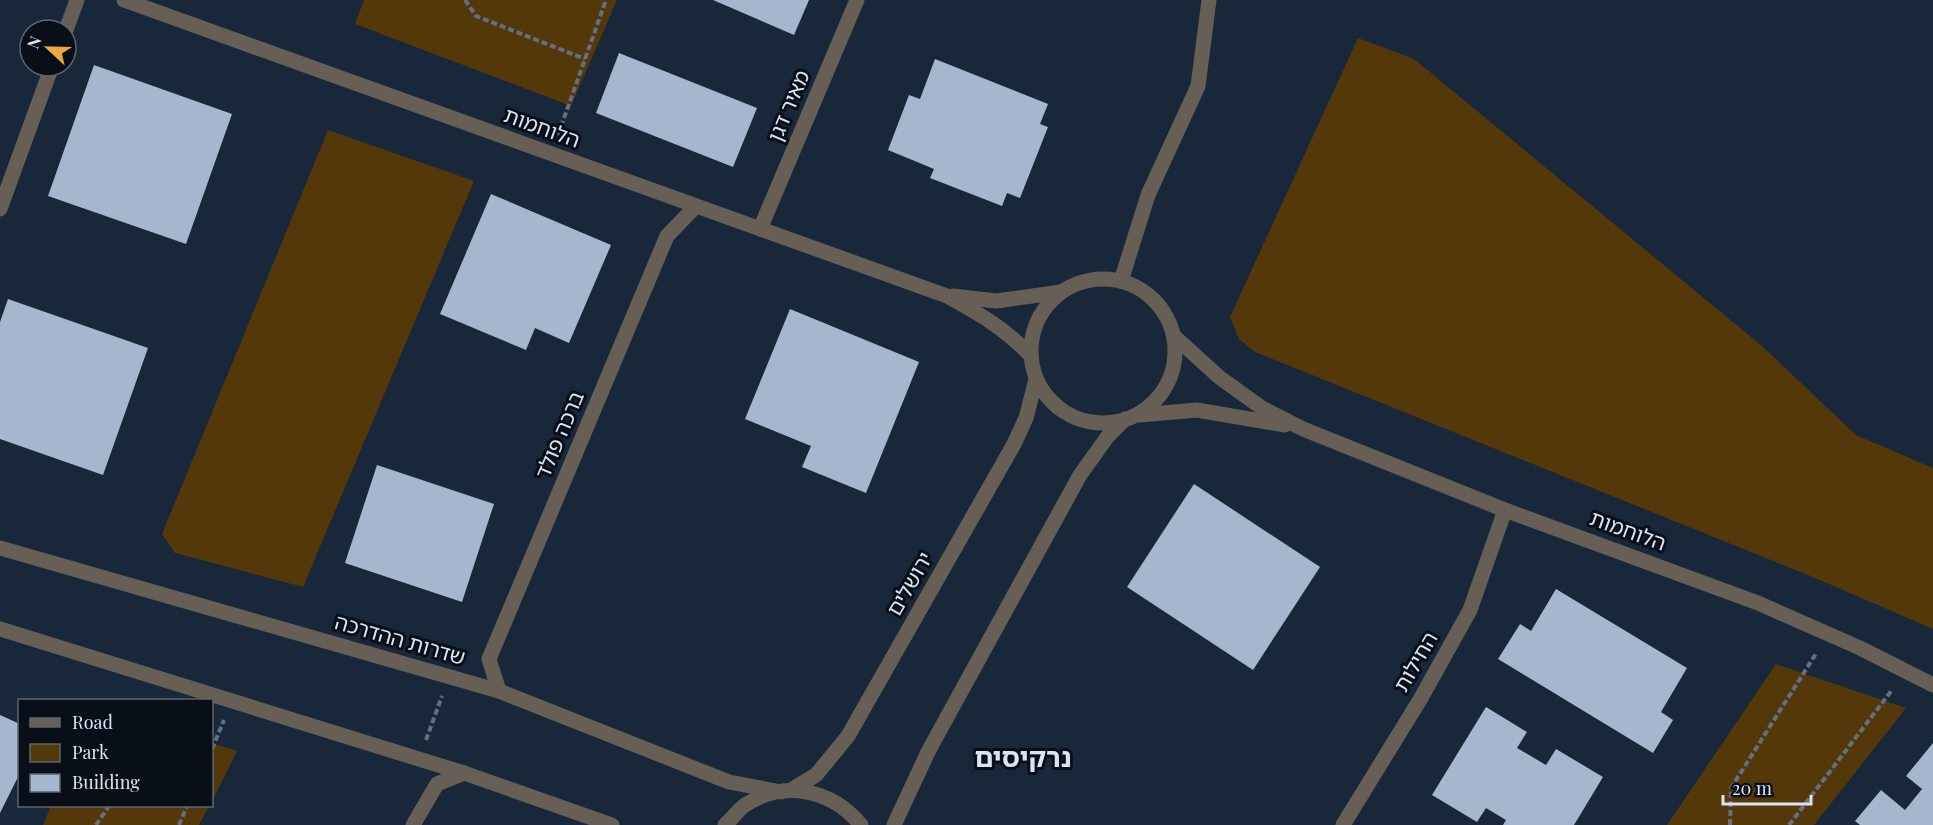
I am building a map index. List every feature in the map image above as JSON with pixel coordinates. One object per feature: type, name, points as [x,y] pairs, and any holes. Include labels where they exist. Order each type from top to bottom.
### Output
[{"type":"street","points":[[70,18],[77,0]]},
{"type":"street","name":"הלוחמות","points":[[124,0],[947,296],[1005,330],[1031,356]]},
{"type":"street","name":"מאיר דגן","points":[[760,229],[857,0]]},
{"type":"street","points":[[1121,281],[1148,195],[1198,86],[1209,0]]},
{"type":"street","points":[[0,209],[48,78]]},
{"type":"street","name":"ברכה פולד","points":[[499,691],[489,659],[667,236],[696,206]]},
{"type":"street","points":[[894,825],[929,750],[1080,475],[1108,436],[1154,402],[1168,384],[1175,361],[1175,338],[1167,315],[1151,296],[1130,283],[1107,278],[1083,281],[1061,292],[1044,309],[1033,331],[1031,356],[1036,379],[1049,399],[1066,414],[1089,422],[1112,423],[1130,418]]},
{"type":"street","name":"הלוחמות","points":[[947,296],[996,300],[1061,292]]},
{"type":"street","name":"הלוחמות","points":[[1175,338],[1219,377],[1262,408],[1303,429],[1505,510],[1747,598],[1933,685]]},
{"type":"street","name":"ירושלים","points":[[725,825],[744,806],[770,793],[786,791],[816,775],[848,736],[1014,444],[1026,418],[1036,379]]},
{"type":"street","name":"הלוחמות","points":[[1130,418],[1170,410],[1197,410],[1303,429]]},
{"type":"street","name":"החילות","points":[[1343,825],[1470,610],[1505,510]]},
{"type":"street","name":"שדרות ההדרכה","points":[[0,548],[499,691],[729,782],[825,796],[849,810],[861,825]]},
{"type":"street","points":[[0,629],[418,758],[612,825]]},
{"type":"street","points":[[413,825],[437,784],[464,773]]},
{"type":"path","points":[[465,0],[476,16],[585,59]]},
{"type":"path","points":[[551,153],[606,0]]},
{"type":"path","points":[[1730,825],[1731,788],[1828,634]]},
{"type":"path","points":[[1789,825],[1907,671]]},
{"type":"path","points":[[418,758],[449,677]]},
{"type":"path","points":[[96,825],[108,807]]},
{"type":"path","points":[[179,825],[187,807]]},
{"type":"green space","points":[[364,0],[617,0],[571,106],[355,24]]},
{"type":"green space","points":[[1358,38],[1414,59],[1762,346],[1856,435],[1933,468],[1933,629],[1808,575],[1255,352],[1239,339],[1230,317]]},
{"type":"green space","points":[[328,130],[474,181],[303,587],[175,553],[162,534]]},
{"type":"green space","points":[[1776,664],[1906,708],[1814,825],[1667,825]]},
{"type":"green space","points":[[213,743],[237,751],[213,799]]},
{"type":"green space","points":[[51,807],[208,807],[199,825],[43,825]]},
{"type":"building","points":[[713,0],[809,0],[794,35]]},
{"type":"building","points":[[619,53],[757,108],[733,167],[596,113]]},
{"type":"building","points":[[935,59],[1048,104],[1040,124],[1048,127],[1020,198],[1007,193],[1002,206],[930,178],[934,169],[888,150],[909,95],[920,99]]},
{"type":"building","points":[[94,65],[232,114],[186,244],[48,196]]},
{"type":"building","points":[[491,194],[611,245],[569,343],[535,328],[526,350],[440,314]]},
{"type":"building","points":[[8,299],[148,348],[103,475],[0,439],[0,322]]},
{"type":"building","points":[[790,309],[919,362],[866,493],[802,467],[811,446],[745,419]]},
{"type":"building","points":[[377,465],[494,504],[462,602],[345,563]]},
{"type":"building","points":[[1194,484],[1320,567],[1253,670],[1127,587]]},
{"type":"building","points":[[1556,589],[1687,668],[1661,712],[1673,720],[1653,753],[1498,659],[1520,624],[1531,631]]},
{"type":"building","points":[[1486,707],[1527,732],[1517,748],[1546,765],[1556,749],[1603,777],[1574,825],[1503,825],[1506,820],[1486,808],[1477,822],[1432,795]]},
{"type":"building","points":[[0,715],[18,723],[18,777],[0,813]]},
{"type":"building","points":[[1933,743],[1933,825],[1860,825],[1855,821],[1881,790],[1905,810],[1922,789],[1906,776]]},
{"type":"district","name":"נרקיסים","points":[[1023,758]]}]
